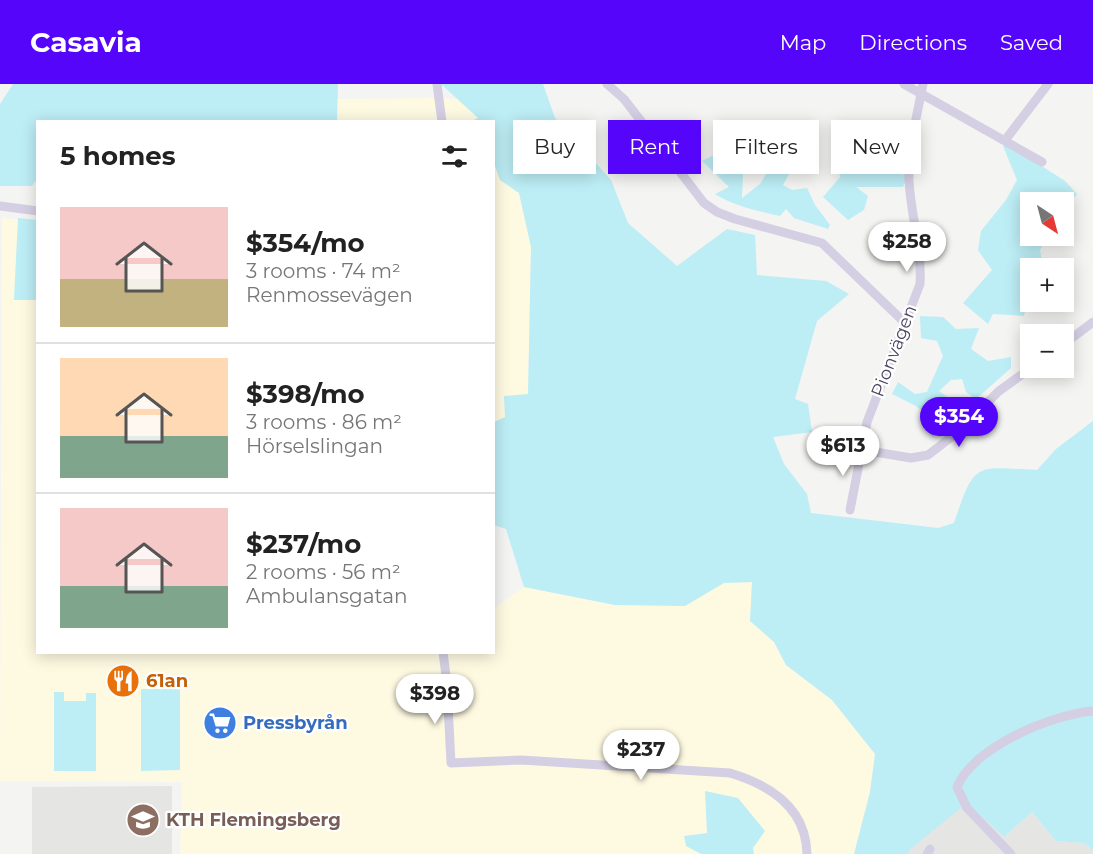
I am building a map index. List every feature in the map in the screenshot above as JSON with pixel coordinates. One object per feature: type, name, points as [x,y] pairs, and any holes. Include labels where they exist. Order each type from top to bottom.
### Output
[{"type":"street","points":[[437,84],[442,120]]},
{"type":"street","points":[[606,84],[624,99],[704,203],[717,212],[735,219],[822,243],[904,322]]},
{"type":"street","points":[[904,84],[922,88],[1042,162]]},
{"type":"street","points":[[1006,139],[1048,84]]},
{"type":"street","name":"Pionvägen","points":[[850,510],[867,422],[920,284],[921,263],[909,183],[922,88]]},
{"type":"street","points":[[0,206],[36,211]]},
{"type":"street","points":[[1074,336],[1093,322]]},
{"type":"street","points":[[863,450],[911,458],[928,455],[954,435],[999,391],[1020,376]]},
{"type":"street","points":[[444,654],[451,764],[521,760],[730,773],[757,783],[788,803],[800,825],[807,854]]},
{"type":"street","points":[[1011,854],[961,799],[957,787],[960,780],[1004,743],[1051,720],[1093,711]]},
{"type":"shaded area","points":[[13,84],[338,84],[337,120],[36,120],[36,180],[32,186],[0,186],[0,104]]},
{"type":"shaded area","points":[[441,84],[543,84],[557,120],[513,120],[513,174],[596,174],[596,163],[611,180],[628,223],[677,266],[727,229],[755,235],[757,275],[826,281],[849,294],[817,321],[795,399],[808,404],[812,432],[773,437],[784,464],[807,494],[811,513],[938,528],[954,523],[967,488],[980,472],[1000,468],[1037,470],[1056,449],[1093,421],[1093,850],[1084,843],[1056,841],[1032,812],[1004,837],[967,803],[909,850],[908,854],[854,854],[870,792],[875,754],[832,700],[786,665],[774,642],[750,621],[752,582],[724,583],[685,606],[615,605],[524,587],[506,529],[495,525],[495,422],[505,417],[504,396],[528,394],[531,247],[519,193],[500,180],[495,166],[495,120],[474,120],[478,118]]},
{"type":"shaded area","points":[[337,99],[458,99],[479,118],[476,120],[337,120]]},
{"type":"shaded area","points":[[1009,145],[1065,181],[1077,194],[1074,198],[1074,192],[1020,192],[1020,246],[1042,246],[1040,250],[1041,258],[1020,258],[1020,312],[1025,312],[1024,316],[993,314],[988,324],[963,303],[992,270],[978,250],[981,231],[1006,200],[1017,180],[1003,146]]},
{"type":"shaded area","points":[[713,156],[713,172],[702,161]]},
{"type":"shaded area","points":[[495,166],[500,180],[519,193],[531,247],[528,394],[506,417],[495,422]]},
{"type":"shaded area","points":[[716,174],[743,174],[742,198],[760,184],[766,174],[789,174],[783,185],[792,190],[807,188],[815,205],[830,225],[828,229],[794,218],[786,209],[780,216],[755,210],[715,194],[729,187]]},
{"type":"shaded area","points":[[840,174],[908,175],[903,187],[856,187],[868,196],[864,210],[848,220],[823,197],[840,177]]},
{"type":"shaded area","points":[[2,218],[36,221],[36,654],[495,654],[495,607],[524,587],[615,605],[685,606],[724,583],[752,582],[750,621],[774,642],[786,665],[832,700],[875,754],[870,792],[854,854],[180,854],[182,782],[0,781]]},
{"type":"shaded area","points":[[18,218],[36,220],[36,300],[14,300]]},
{"type":"shaded area","points":[[920,316],[943,317],[956,329],[979,328],[971,349],[988,361],[1011,357],[1011,368],[976,399],[966,392],[962,379],[951,380],[939,391],[953,401],[969,405],[933,437],[925,428],[931,418],[916,406],[892,394],[898,382],[915,394],[927,392],[943,356],[937,341],[921,338]]},
{"type":"shaded area","points":[[141,689],[180,689],[180,770],[141,771]]},
{"type":"shaded area","points":[[54,692],[64,692],[64,701],[86,701],[86,693],[96,693],[96,771],[54,771]]},
{"type":"shaded area","points":[[172,786],[172,854],[32,854],[32,787]]},
{"type":"shaded area","points":[[705,791],[738,798],[765,831],[753,848],[754,854],[701,854],[686,846],[684,836],[707,833]]},
{"type":"shaded area","points":[[967,802],[1004,837],[1032,812],[1056,841],[1084,843],[1093,850],[1093,854],[908,854],[908,850]]},
{"type":"place","name":"61an","points":[[123,681]]},
{"type":"place","name":"Pressbyrån","points":[[220,723]]},
{"type":"place","name":"KTH Flemingsberg","points":[[143,820]]}]
